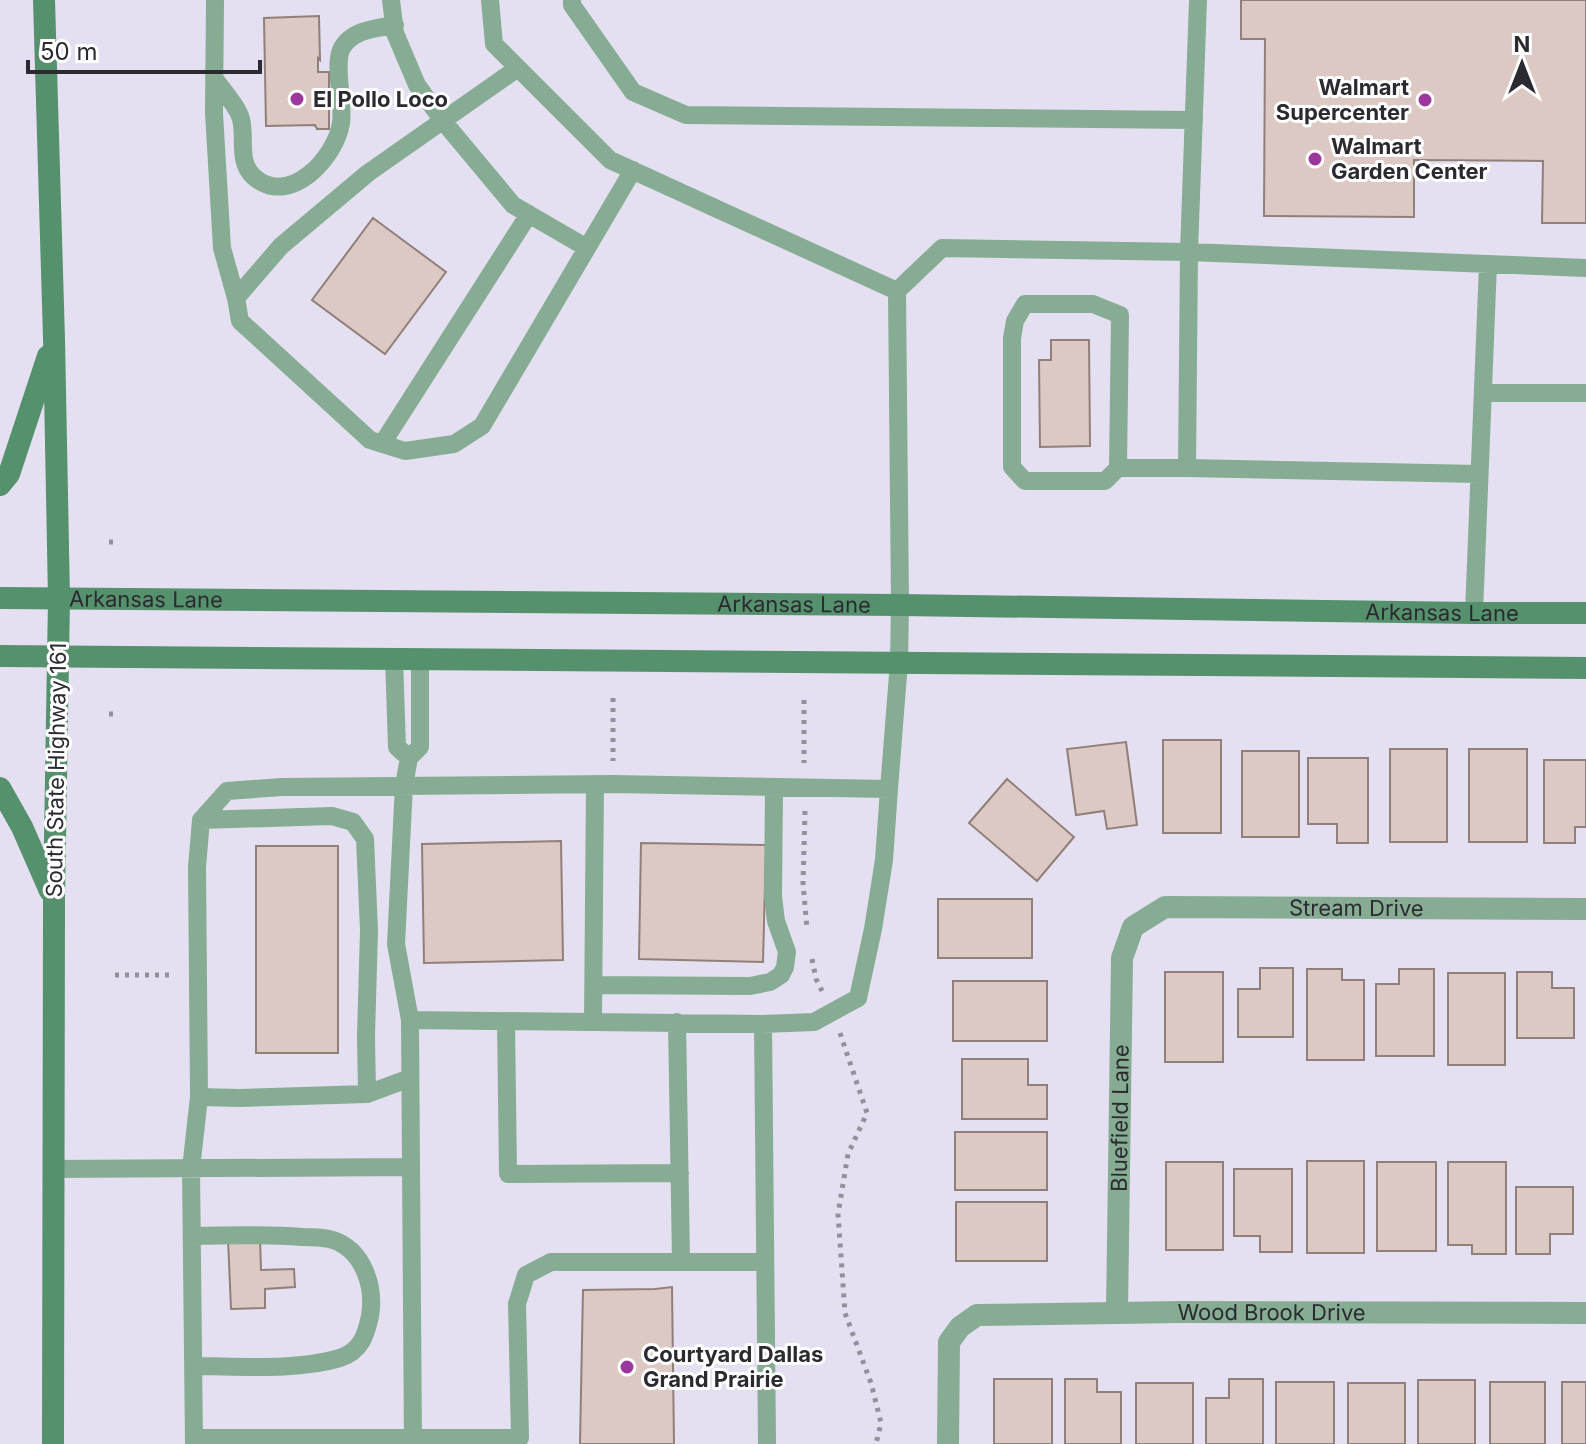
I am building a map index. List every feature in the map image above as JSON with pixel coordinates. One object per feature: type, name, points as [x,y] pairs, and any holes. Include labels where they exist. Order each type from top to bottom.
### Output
[{"type":"main road","name":"South State Highway 161","points":[[44,0],[59,599],[54,899],[53,1444]]},
{"type":"main road","points":[[0,485],[9,474],[54,339]]},
{"type":"main road","name":"Arkansas Lane","points":[[0,598],[1586,613]]},
{"type":"main road","points":[[0,656],[1586,668]]},
{"type":"main road","points":[[0,788],[22,827],[54,899]]},
{"type":"street","name":"Stream Drive","points":[[1133,927],[1165,907],[1586,909]]},
{"type":"street","name":"Bluefield Lane","points":[[1117,1312],[1122,958],[1133,927]]},
{"type":"street","name":"Wood Brook Drive","points":[[948,1444],[949,1342],[960,1327],[977,1315],[1117,1312],[1586,1313]]},
{"type":"lane","points":[[215,0],[214,113],[222,248],[240,321],[370,440],[405,451],[454,444],[482,426],[633,170]]},
{"type":"lane","points":[[391,0],[395,33],[417,85],[443,121],[513,205],[587,248]]},
{"type":"lane","points":[[490,0],[494,44],[610,160],[897,291]]},
{"type":"lane","points":[[572,0],[572,5],[633,92],[686,115],[1194,120]]},
{"type":"lane","points":[[1187,468],[1189,252],[1198,0]]},
{"type":"lane","points":[[214,78],[241,116],[244,162],[254,176],[271,186],[288,186],[306,178],[337,139],[342,120],[341,51],[351,38],[367,30],[395,25]]},
{"type":"lane","points":[[236,298],[281,246],[368,173],[518,68]]},
{"type":"lane","points":[[382,444],[529,214]]},
{"type":"lane","points":[[410,1020],[814,1022],[858,998],[884,860],[899,662],[897,291],[942,248],[1189,252],[1586,268]]},
{"type":"lane","points":[[1474,613],[1488,264]]},
{"type":"lane","points":[[1118,468],[1120,315],[1093,304],[1025,304],[1015,321],[1012,338],[1012,467],[1025,481],[1105,481],[1118,468],[1479,474]]},
{"type":"lane","points":[[1483,393],[1586,393]]},
{"type":"lane","points":[[394,658],[397,747],[409,758]]},
{"type":"lane","points":[[413,1441],[410,1020],[396,944],[404,785],[409,758],[420,747],[420,658]]},
{"type":"lane","points":[[765,1262],[551,1262],[526,1275],[517,1304],[520,1441],[194,1441],[191,1169],[199,1097],[197,867],[201,820],[227,791],[282,787],[604,784],[889,789]]},
{"type":"lane","points":[[593,1021],[604,784]]},
{"type":"lane","points":[[594,985],[750,986],[770,982],[781,975],[787,952],[776,921],[773,896],[774,787]]},
{"type":"lane","points":[[201,820],[332,816],[353,822],[365,839],[369,930],[367,1094]]},
{"type":"lane","points":[[506,1021],[508,1174],[680,1173]]},
{"type":"lane","points":[[677,1022],[681,1261]]},
{"type":"lane","points":[[763,1024],[767,1444]]},
{"type":"lane","points":[[199,1097],[367,1094],[410,1078]]},
{"type":"lane","points":[[53,1169],[411,1167]]},
{"type":"lane","points":[[192,1236],[273,1234],[331,1239],[348,1247],[360,1259],[369,1282],[371,1310],[366,1334],[356,1350],[341,1357],[292,1366],[193,1366]]},
{"type":"path","points":[[604,784],[613,698]]},
{"type":"path","points":[[804,700],[804,767]]},
{"type":"path","points":[[805,810],[803,883],[809,942]]},
{"type":"path","points":[[812,954],[816,979],[826,1000]]},
{"type":"path","points":[[115,975],[176,975]]},
{"type":"path","points":[[841,1036],[867,1113],[848,1154],[838,1214],[845,1313],[871,1383],[881,1423],[876,1444]]},
{"type":"building","name":"Walmart Supercenter","points":[[1241,0],[1586,0],[1586,223],[1542,223],[1543,161],[1414,160],[1414,217],[1264,216],[1265,39],[1241,39]]},
{"type":"building","name":"El Pollo Loco","points":[[319,16],[318,72],[329,72],[329,129],[317,129],[315,125],[266,126],[264,18]]},
{"type":"building","points":[[373,218],[446,272],[385,354],[312,300]]},
{"type":"building","points":[[1051,340],[1089,340],[1090,446],[1040,447],[1039,360],[1051,360]]},
{"type":"building","points":[[1163,740],[1221,740],[1221,833],[1163,833]]},
{"type":"building","points":[[1126,742],[1137,825],[1107,829],[1104,811],[1076,815],[1067,749]]},
{"type":"building","points":[[1390,749],[1447,749],[1447,842],[1390,842]]},
{"type":"building","points":[[1469,749],[1527,749],[1527,842],[1469,842]]},
{"type":"building","points":[[1242,751],[1299,751],[1299,837],[1242,837]]},
{"type":"building","points":[[1308,758],[1368,758],[1368,843],[1337,843],[1337,824],[1308,824]]},
{"type":"building","points":[[1544,760],[1586,760],[1586,827],[1575,827],[1575,843],[1544,843]]},
{"type":"building","points":[[1007,779],[1074,837],[1037,881],[969,823]]},
{"type":"building","points":[[561,841],[563,960],[424,963],[422,844]]},
{"type":"building","points":[[641,843],[766,845],[763,962],[639,959]]},
{"type":"building","points":[[256,846],[338,846],[338,1053],[256,1053]]},
{"type":"building","points":[[938,899],[1032,899],[1032,958],[938,958]]},
{"type":"building","points":[[1260,968],[1293,968],[1293,1037],[1238,1037],[1238,989],[1260,989]]},
{"type":"building","points":[[1307,969],[1342,969],[1342,980],[1364,980],[1364,1060],[1307,1060]]},
{"type":"building","points":[[1399,969],[1434,969],[1434,1056],[1376,1056],[1376,984],[1399,984]]},
{"type":"building","points":[[1165,972],[1223,972],[1223,1062],[1165,1062]]},
{"type":"building","points":[[1517,972],[1552,972],[1552,988],[1574,988],[1574,1038],[1517,1038]]},
{"type":"building","points":[[1448,973],[1505,973],[1505,1065],[1448,1065]]},
{"type":"building","points":[[953,981],[1047,981],[1047,1041],[953,1041]]},
{"type":"building","points":[[962,1059],[1028,1059],[1028,1085],[1047,1085],[1047,1119],[962,1119]]},
{"type":"building","points":[[955,1132],[1047,1132],[1047,1190],[955,1190]]},
{"type":"building","points":[[1307,1161],[1364,1161],[1364,1253],[1307,1253]]},
{"type":"building","points":[[1166,1162],[1223,1162],[1223,1250],[1166,1250]]},
{"type":"building","points":[[1377,1162],[1436,1162],[1436,1251],[1377,1251]]},
{"type":"building","points":[[1448,1162],[1506,1162],[1506,1254],[1472,1254],[1472,1245],[1448,1245]]},
{"type":"building","points":[[1234,1169],[1292,1169],[1292,1252],[1260,1252],[1260,1236],[1234,1236]]},
{"type":"building","points":[[1516,1187],[1573,1187],[1573,1234],[1550,1234],[1550,1254],[1516,1254]]},
{"type":"building","points":[[956,1202],[1047,1202],[1047,1261],[956,1261]]},
{"type":"building","points":[[260,1238],[261,1270],[294,1269],[295,1287],[265,1289],[265,1308],[231,1309],[228,1239]]},
{"type":"building","name":"Courtyard Dallas Grand Prairie","points":[[672,1287],[674,1444],[580,1444],[583,1290]]},
{"type":"building","points":[[994,1379],[1052,1379],[1052,1444],[994,1444]]},
{"type":"building","points":[[1065,1379],[1097,1379],[1097,1392],[1121,1392],[1121,1444],[1065,1444]]},
{"type":"building","points":[[1229,1379],[1263,1379],[1263,1444],[1206,1444],[1206,1398],[1229,1398]]},
{"type":"building","points":[[1418,1380],[1475,1380],[1475,1444],[1418,1444]]},
{"type":"building","points":[[1276,1382],[1334,1382],[1334,1444],[1276,1444]]},
{"type":"building","points":[[1490,1382],[1545,1382],[1545,1444],[1490,1444]]},
{"type":"building","points":[[1562,1382],[1586,1382],[1586,1444],[1562,1444]]},
{"type":"building","points":[[1136,1383],[1193,1383],[1193,1444],[1136,1444]]},
{"type":"building","points":[[1348,1383],[1405,1383],[1405,1444],[1348,1444]]},
{"type":"place","name":"El Pollo Loco","points":[[297,99]]},
{"type":"place","name":"Walmart Supercenter","points":[[1425,100]]},
{"type":"place","name":"Walmart Garden Center","points":[[1315,159]]},
{"type":"place","name":"Courtyard Dallas Grand Prairie","points":[[627,1367]]}]
